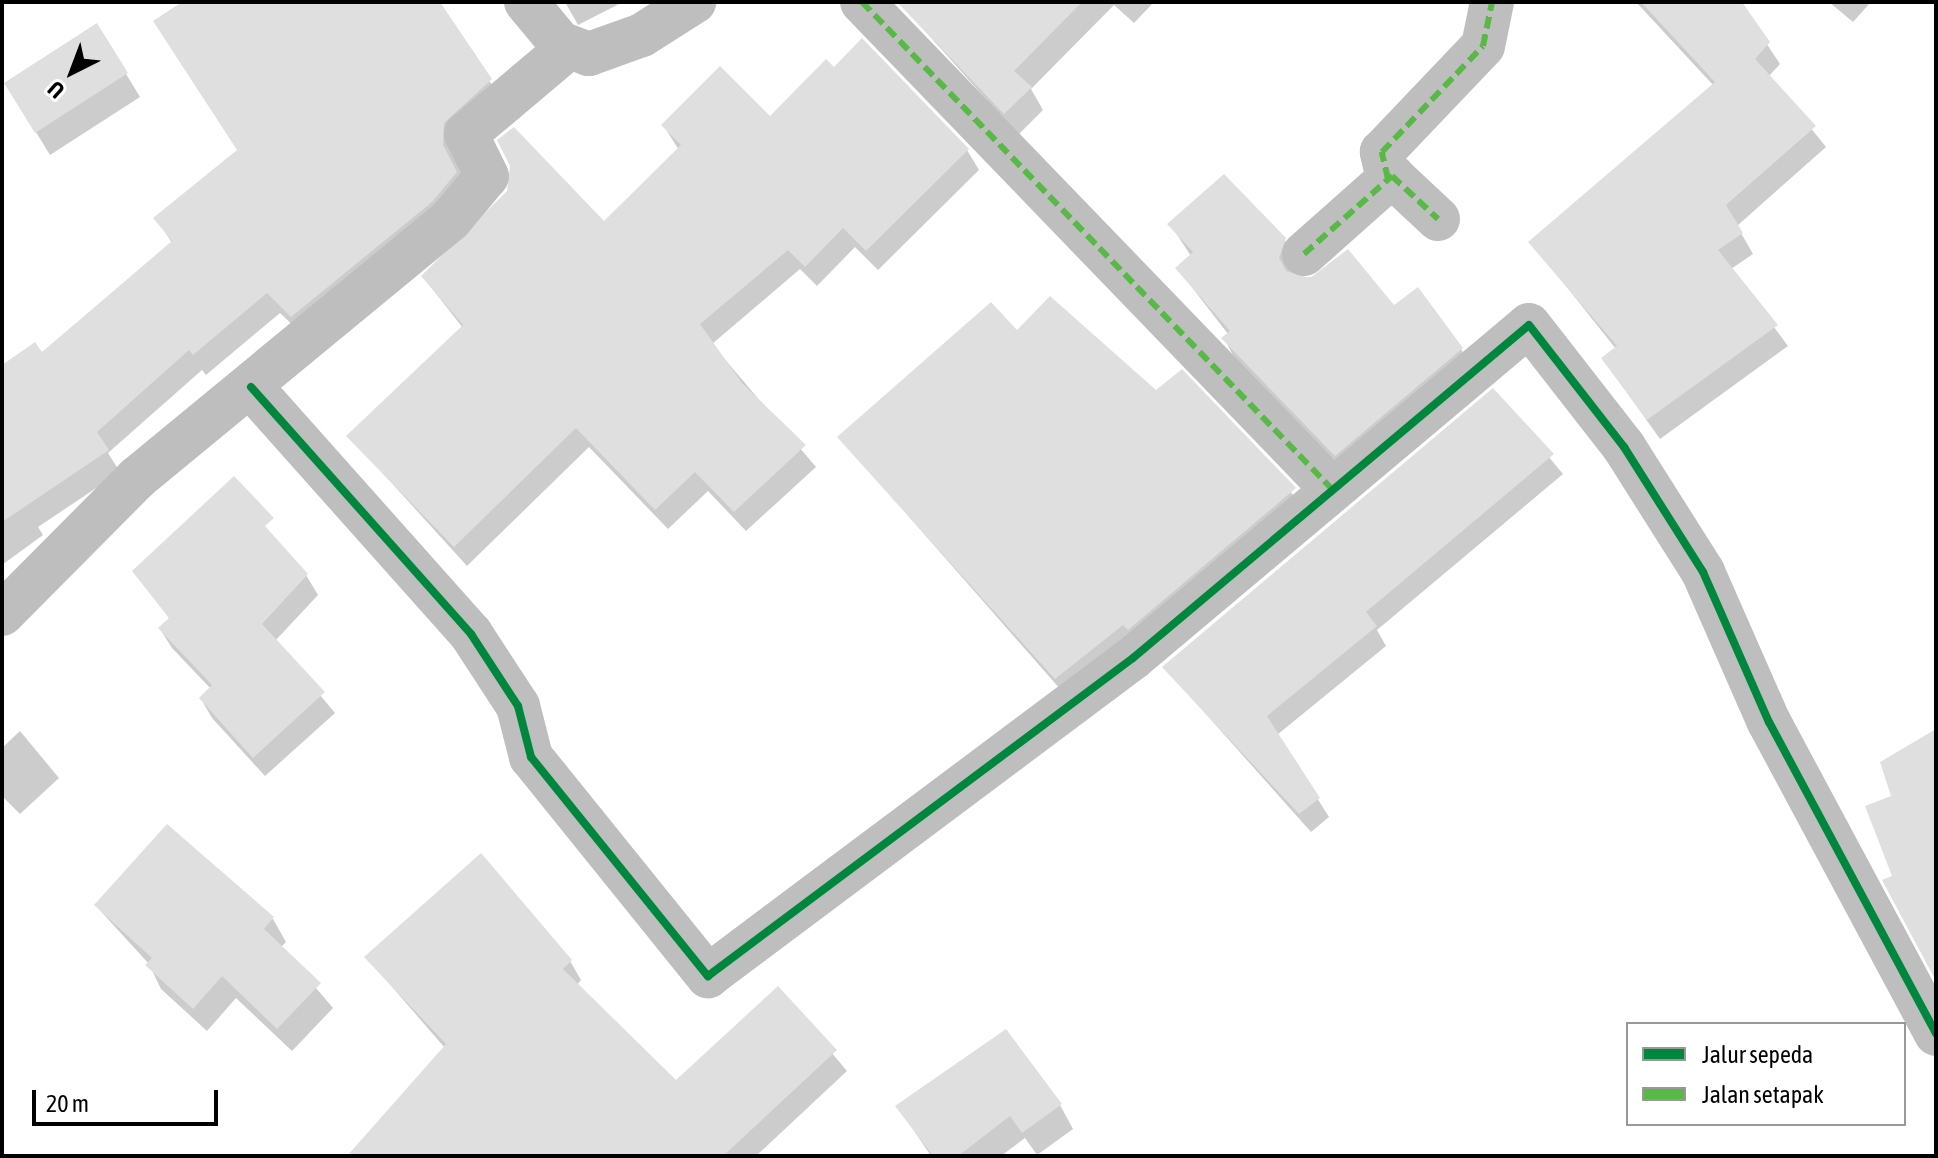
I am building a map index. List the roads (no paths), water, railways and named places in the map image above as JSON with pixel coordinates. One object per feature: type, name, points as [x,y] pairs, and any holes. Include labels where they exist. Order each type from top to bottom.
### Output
[{"type":"street","points":[[526,2],[567,49]]},
{"type":"street","points":[[2,614],[137,478],[251,387],[459,211],[487,176],[466,134],[567,49],[605,51],[694,2]]},
{"type":"street","points":[[862,2],[1331,488]]},
{"type":"street","points":[[1388,179],[1382,152],[1483,46],[1492,2]]},
{"type":"street","points":[[1304,254],[1388,179],[1403,180],[1438,219]]},
{"type":"street","points":[[251,387],[471,634],[518,706],[531,757],[708,976],[1133,658],[1331,488],[1529,325],[1624,447],[1703,572],[1769,722],[1936,1034]]}]
